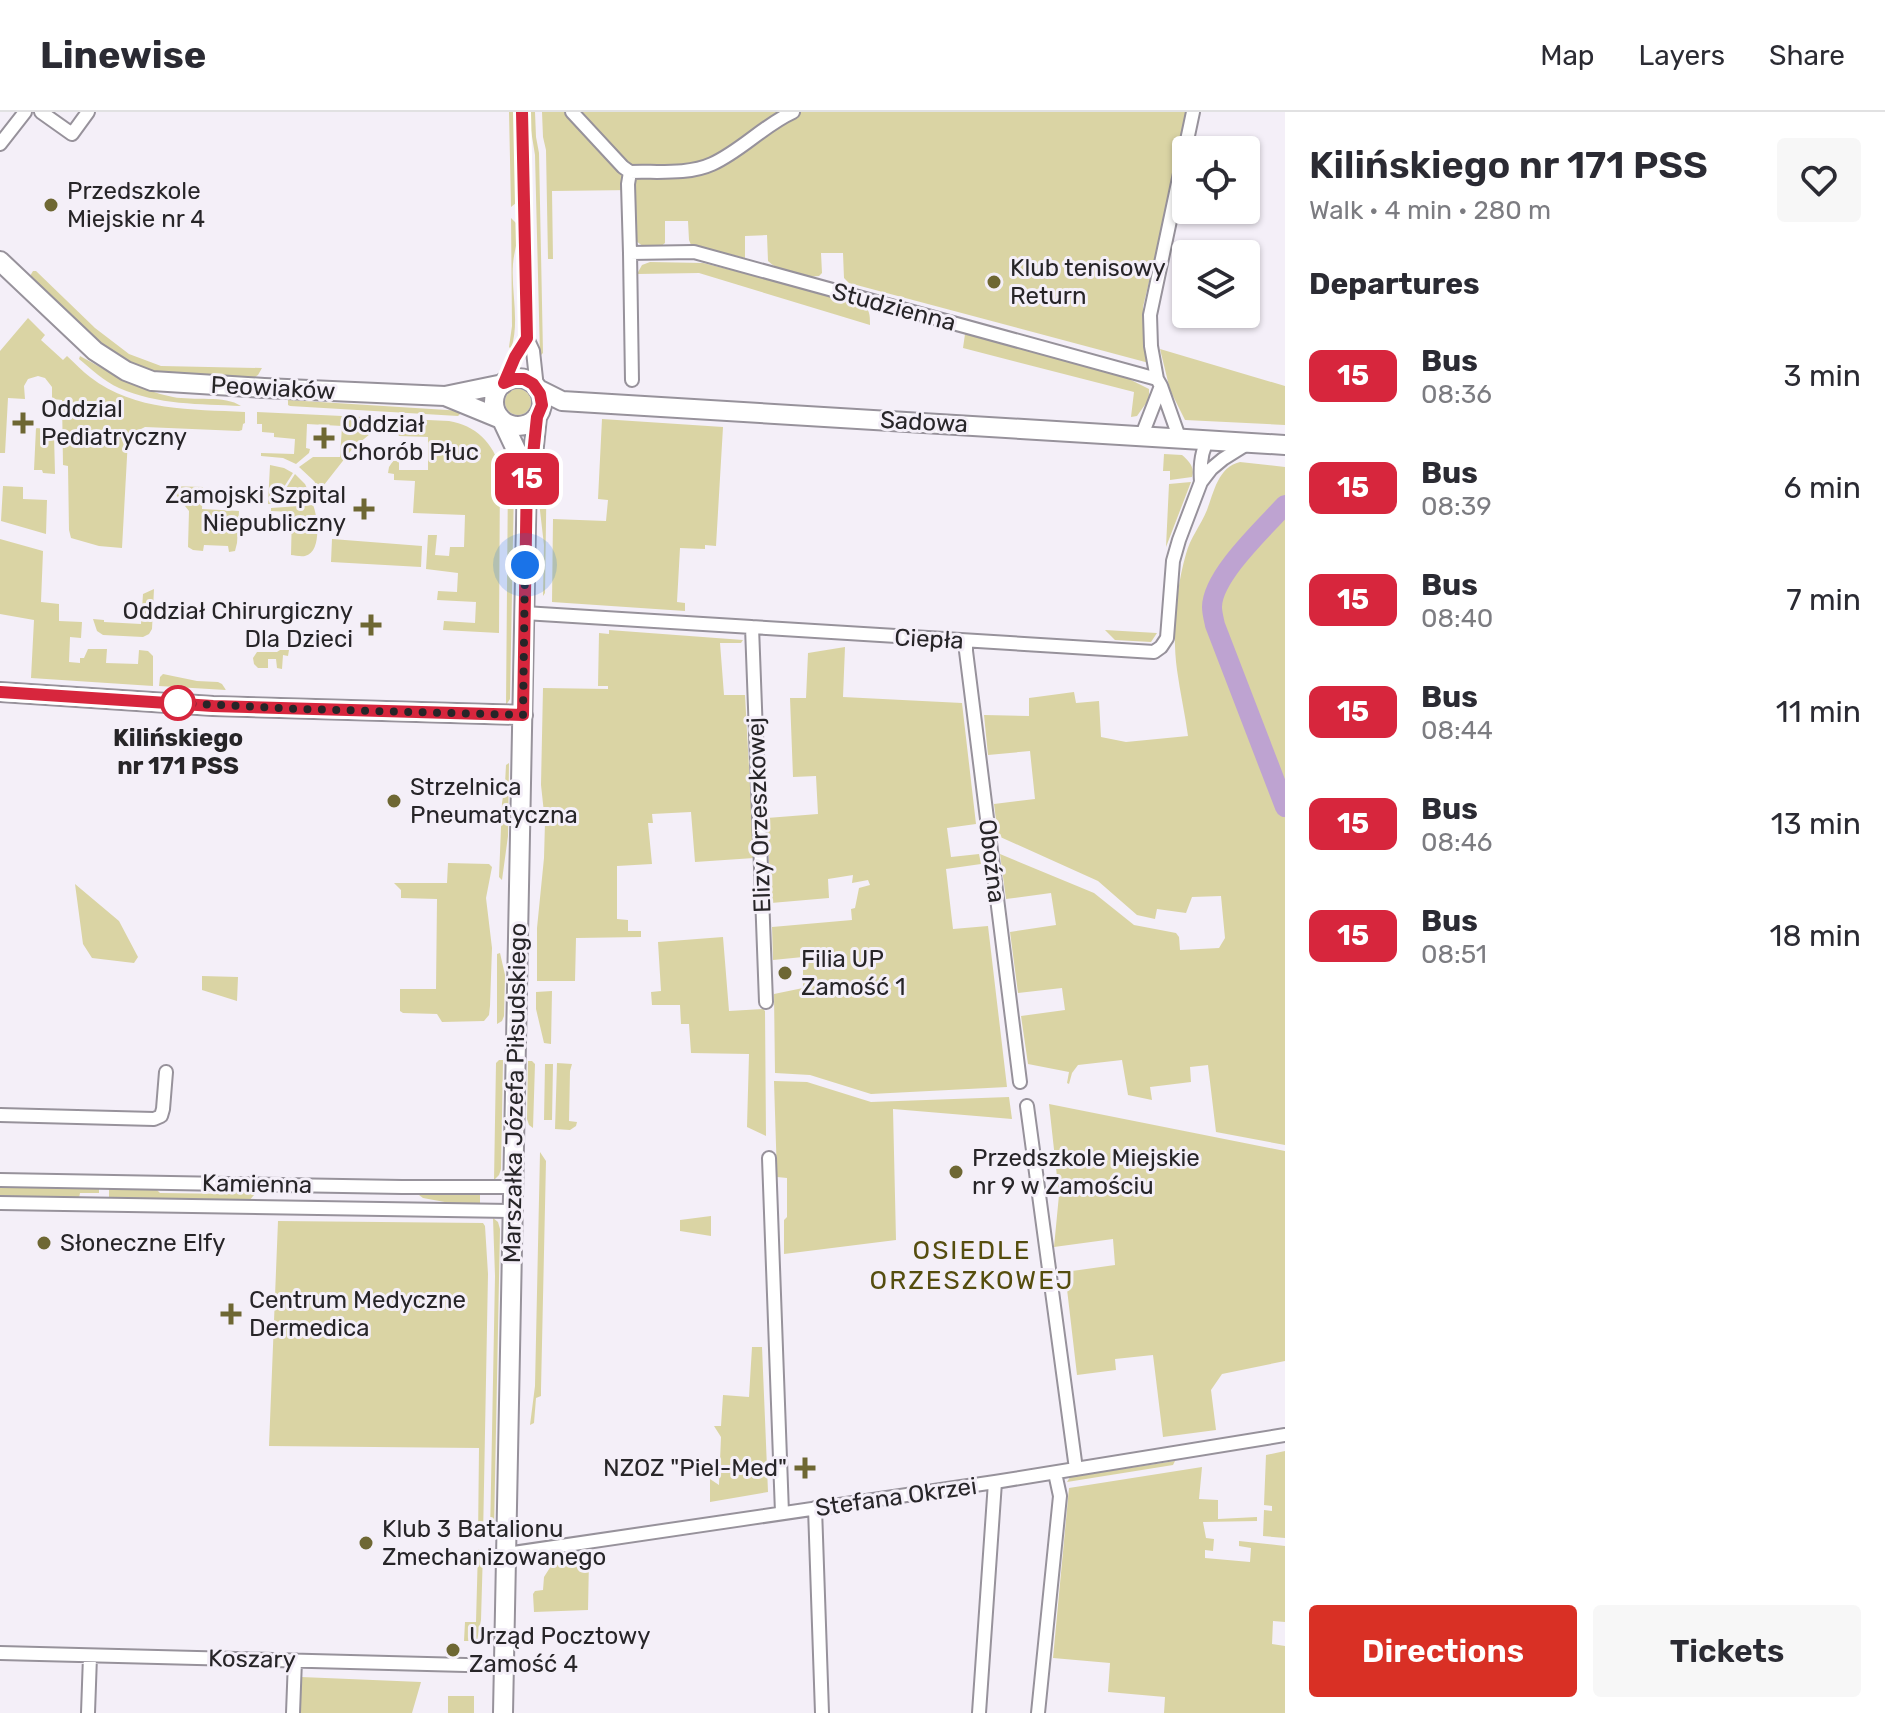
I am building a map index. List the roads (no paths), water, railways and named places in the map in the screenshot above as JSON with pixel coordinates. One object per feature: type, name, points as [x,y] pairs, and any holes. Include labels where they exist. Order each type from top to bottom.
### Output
[{"type":"street","points":[[0,144],[25,112]]},
{"type":"street","points":[[41,112],[72,134],[88,112]]},
{"type":"street","points":[[522,112],[527,338],[533,351],[542,405],[538,416]]},
{"type":"street","points":[[572,112],[630,172],[679,171],[708,166],[793,112]]},
{"type":"street","points":[[1179,437],[1159,383],[1151,346],[1150,315],[1193,112]]},
{"type":"street","points":[[630,172],[632,380]]},
{"type":"street","name":"Studzienna","points":[[630,258],[694,252],[1159,383]]},
{"type":"street","name":"Peowiaków","points":[[0,261],[95,351],[143,379],[445,396],[503,384]]},
{"type":"street","points":[[527,338],[494,398],[495,410],[501,420],[512,426],[523,426],[562,401]]},
{"type":"street","points":[[503,384],[519,378],[537,388]]},
{"type":"street","points":[[1142,435],[1159,383]]},
{"type":"street","name":"Sadowa","points":[[537,388],[562,401],[1285,445]]},
{"type":"street","name":"Peowiaków","points":[[445,396],[501,420]]},
{"type":"street","name":"Marszałka Józefa Piłsudskiego","points":[[503,1713],[527,473],[533,455],[538,416]]},
{"type":"street","name":"Marszałka Józefa Piłsudskiego","points":[[501,420],[527,473]]},
{"type":"street","points":[[1209,439],[1214,454],[1211,469]]},
{"type":"street","name":"Ciepła","points":[[1201,482],[1202,455],[1209,439]]},
{"type":"street","name":"Ciepła","points":[[524,613],[1154,652],[1167,638],[1173,561],[1201,482],[1223,459],[1250,442]]},
{"type":"street","name":"Elizy Orzeszkowej","points":[[752,627],[766,1002]]},
{"type":"street","name":"Oboźna","points":[[966,641],[1020,1082]]},
{"type":"street","points":[[0,692],[213,706],[523,715]]},
{"type":"street","points":[[0,1115],[154,1119],[161,1116],[163,1109],[166,1072]]},
{"type":"street","points":[[1027,1106],[1076,1469]]},
{"type":"street","points":[[769,1158],[782,1513]]},
{"type":"street","name":"Kamienna","points":[[0,1180],[513,1187]]},
{"type":"street","points":[[270,1207],[271,1185]]},
{"type":"street","points":[[401,1209],[402,1187]]},
{"type":"street","name":"Kamienna","points":[[0,1203],[513,1211]]},
{"type":"street","name":"Stefana Okrzei","points":[[506,1554],[1055,1473],[1285,1435]]},
{"type":"street","points":[[1038,1713],[1060,1496],[1055,1473]]},
{"type":"street","points":[[979,1713],[995,1482]]},
{"type":"street","points":[[815,1508],[822,1713]]},
{"type":"street","name":"Koszary","points":[[0,1653],[504,1666]]},
{"type":"street","points":[[88,1713],[90,1656]]},
{"type":"street","points":[[293,1713],[295,1660]]},
{"type":"waterway","points":[[1285,505],[1230,567],[1220,581],[1212,607],[1215,625],[1285,807]]},
{"type":"place","name":"Przedszkole Miejskie nr 4","points":[[51,205]]},
{"type":"place","name":"Klub tenisowy Return","points":[[994,282]]},
{"type":"place","name":"Oddzial Pediatryczny","points":[[23,423]]},
{"type":"place","name":"Oddział Chorób Płuc","points":[[324,438]]},
{"type":"place","name":"Zamojski Szpital Niepubliczny","points":[[364,509]]},
{"type":"place","name":"Oddział Chirurgiczny Dla Dzieci","points":[[371,625]]},
{"type":"place","name":"Kilińskiego nr 171 PSS","points":[[178,703]]},
{"type":"place","name":"Strzelnica Pneumatyczna","points":[[394,801]]},
{"type":"place","name":"Filia UP Zamość 1","points":[[785,973]]},
{"type":"place","name":"Przedszkole Miejskie nr 9 w Zamościu","points":[[956,1172]]},
{"type":"place","name":"Słoneczne Elfy","points":[[44,1243]]},
{"type":"place","name":"Centrum Medyczne Dermedica","points":[[231,1314]]},
{"type":"place","name":"NZOZ \"Piel-Med\"","points":[[805,1468]]},
{"type":"place","name":"Klub 3 Batalionu Zmechanizowanego","points":[[366,1543]]},
{"type":"place","name":"Urząd Pocztowy Zamość 4","points":[[453,1650]]},
{"type":"district","name":"OSIEDLE ORZESZKOWEJ","points":[[972,1265]]}]
